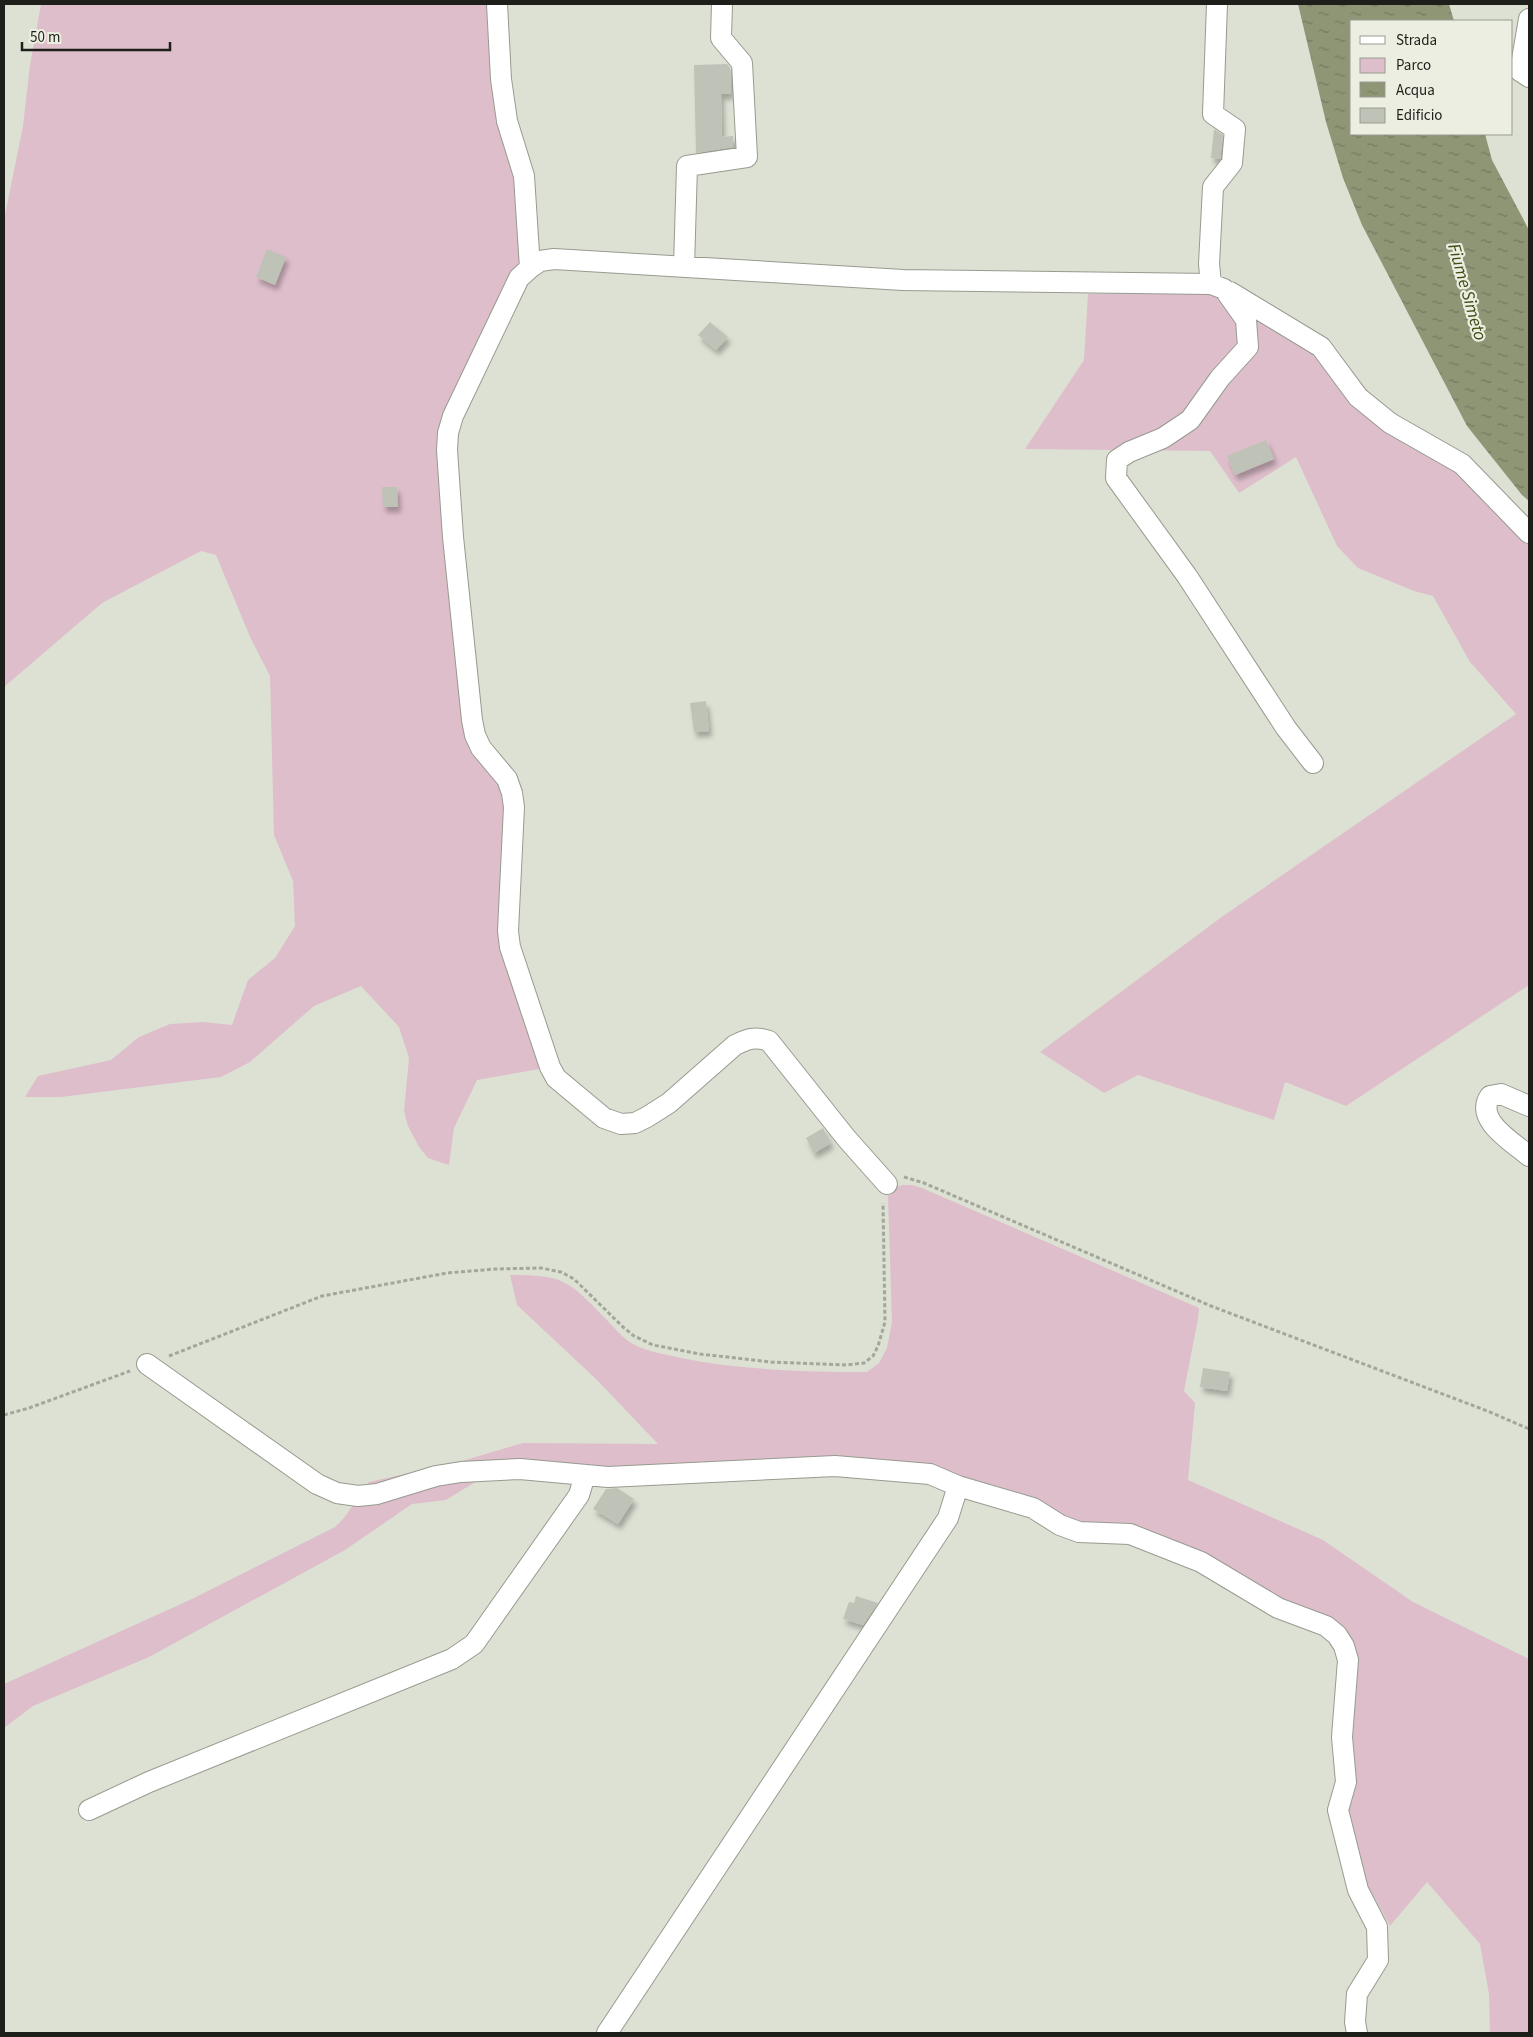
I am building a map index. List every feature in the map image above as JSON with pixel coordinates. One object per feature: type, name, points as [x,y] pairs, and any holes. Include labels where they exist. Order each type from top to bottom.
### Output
[{"type":"street","points":[[497,4],[501,79],[506,113],[524,176],[530,268]]},
{"type":"street","points":[[684,267],[687,166],[747,157],[742,63],[721,38],[722,4]]},
{"type":"street","points":[[1217,4],[1213,114],[1235,129],[1232,163],[1213,187],[1209,264],[1218,286],[1246,320],[1248,347],[1220,378],[1190,420],[1163,438],[1129,452],[1117,460],[1116,478],[1187,576],[1286,728],[1312,763]]},
{"type":"street","points":[[1529,19],[1520,71],[1529,77]]},
{"type":"street","points":[[887,1184],[847,1139],[769,1041],[758,1038],[747,1039],[735,1045],[669,1103],[635,1122],[621,1124],[604,1118],[556,1078],[550,1067],[510,947],[508,931],[514,807],[507,779],[481,748],[475,735],[472,720],[446,450],[452,416],[519,278],[540,261],[554,259],[903,280],[1218,286],[1321,347],[1358,397],[1390,423],[1462,464],[1529,533]]},
{"type":"street","points":[[1529,1106],[1501,1094],[1490,1096],[1486,1103],[1486,1112],[1491,1122],[1529,1156]]},
{"type":"street","points":[[148,1364],[318,1484],[338,1493],[358,1496],[377,1494],[436,1476],[487,1470],[520,1469],[608,1477],[835,1466],[930,1474],[958,1486],[1033,1508],[1060,1525],[1079,1532],[1130,1534],[1201,1562],[1278,1608],[1326,1626],[1337,1635],[1344,1646],[1348,1660],[1342,1737],[1346,1782],[1338,1810],[1358,1890],[1377,1927],[1378,1960],[1357,1994],[1355,2022],[1357,2033]]},
{"type":"street","points":[[89,1810],[149,1782],[452,1660],[474,1644],[579,1495],[585,1475]]},
{"type":"street","points":[[607,2033],[948,1518],[958,1486]]},
{"type":"path","points":[[4,1415],[29,1408],[148,1364],[322,1296],[446,1273],[495,1269],[541,1268],[561,1272],[574,1279],[634,1336],[653,1345],[700,1354],[771,1362],[846,1365],[864,1363],[873,1356],[886,1322],[883,1194],[887,1184],[895,1179],[906,1177],[1211,1306],[1480,1408],[1529,1429]]},
{"type":"green space","points":[[41,4],[490,4],[516,164],[523,256],[447,416],[459,688],[506,793],[503,912],[545,1068],[477,1080],[454,1128],[449,1165],[428,1158],[419,1147],[408,1126],[404,1111],[409,1058],[399,1027],[361,986],[314,1006],[250,1062],[221,1077],[61,1097],[25,1097],[38,1076],[111,1060],[139,1037],[170,1024],[203,1022],[232,1025],[248,980],[275,958],[295,926],[293,881],[274,835],[270,676],[251,639],[216,555],[201,551],[102,603],[4,687],[4,220],[23,126],[30,65]]},
{"type":"green space","points":[[1223,282],[1331,343],[1384,412],[1529,522],[1529,985],[1346,1106],[1285,1082],[1274,1120],[1138,1075],[1104,1093],[1040,1052],[1223,916],[1516,714],[1470,662],[1433,596],[1414,591],[1358,568],[1337,546],[1296,457],[1239,493],[1210,451],[1025,449],[1084,360],[1088,294],[1201,292]]},
{"type":"green space","points":[[902,1185],[922,1188],[1199,1308],[1184,1391],[1195,1403],[1188,1480],[1323,1540],[1413,1602],[1529,1659],[1529,2033],[1490,2033],[1489,1994],[1480,1944],[1427,1882],[1390,1926],[1364,1879],[1345,1815],[1353,1662],[1325,1620],[977,1486],[944,1469],[838,1460],[592,1468],[464,1461],[485,1476],[446,1500],[412,1504],[345,1550],[149,1657],[33,1706],[4,1728],[4,1684],[192,1599],[335,1527],[344,1518],[369,1482],[462,1461],[523,1443],[658,1444],[597,1380],[517,1305],[510,1275],[542,1276],[564,1282],[582,1295],[625,1339],[651,1351],[704,1362],[750,1368],[867,1372],[879,1363],[887,1348],[892,1322],[888,1196],[894,1188]]},
{"type":"water","name":"Fiume Simeto","points":[[1298,4],[1449,4],[1454,20],[1350,20],[1350,135],[1485,135],[1492,160],[1529,230],[1529,501],[1522,495],[1467,426],[1362,225],[1343,178],[1326,122]]},
{"type":"building","points":[[727,64],[730,68],[731,94],[721,94],[722,137],[733,136],[733,147],[696,153],[694,65]]},
{"type":"building","points":[[1214,129],[1223,135],[1220,159],[1211,158]]},
{"type":"building","points":[[267,249],[286,257],[275,285],[256,277]]},
{"type":"building","points":[[710,322],[728,337],[716,350],[698,335]]},
{"type":"building","points":[[1266,440],[1274,459],[1235,475],[1227,456]]},
{"type":"building","points":[[382,487],[397,487],[398,507],[383,507]]},
{"type":"building","points":[[706,701],[709,731],[694,732],[690,703]]},
{"type":"building","points":[[823,1128],[831,1143],[814,1153],[806,1138]]},
{"type":"building","points":[[1203,1368],[1230,1372],[1227,1391],[1200,1387]]},
{"type":"building","points":[[617,1488],[634,1499],[618,1524],[593,1509],[606,1489]]},
{"type":"building","points":[[856,1596],[878,1603],[863,1625],[843,1619],[849,1602],[854,1603]]}]
